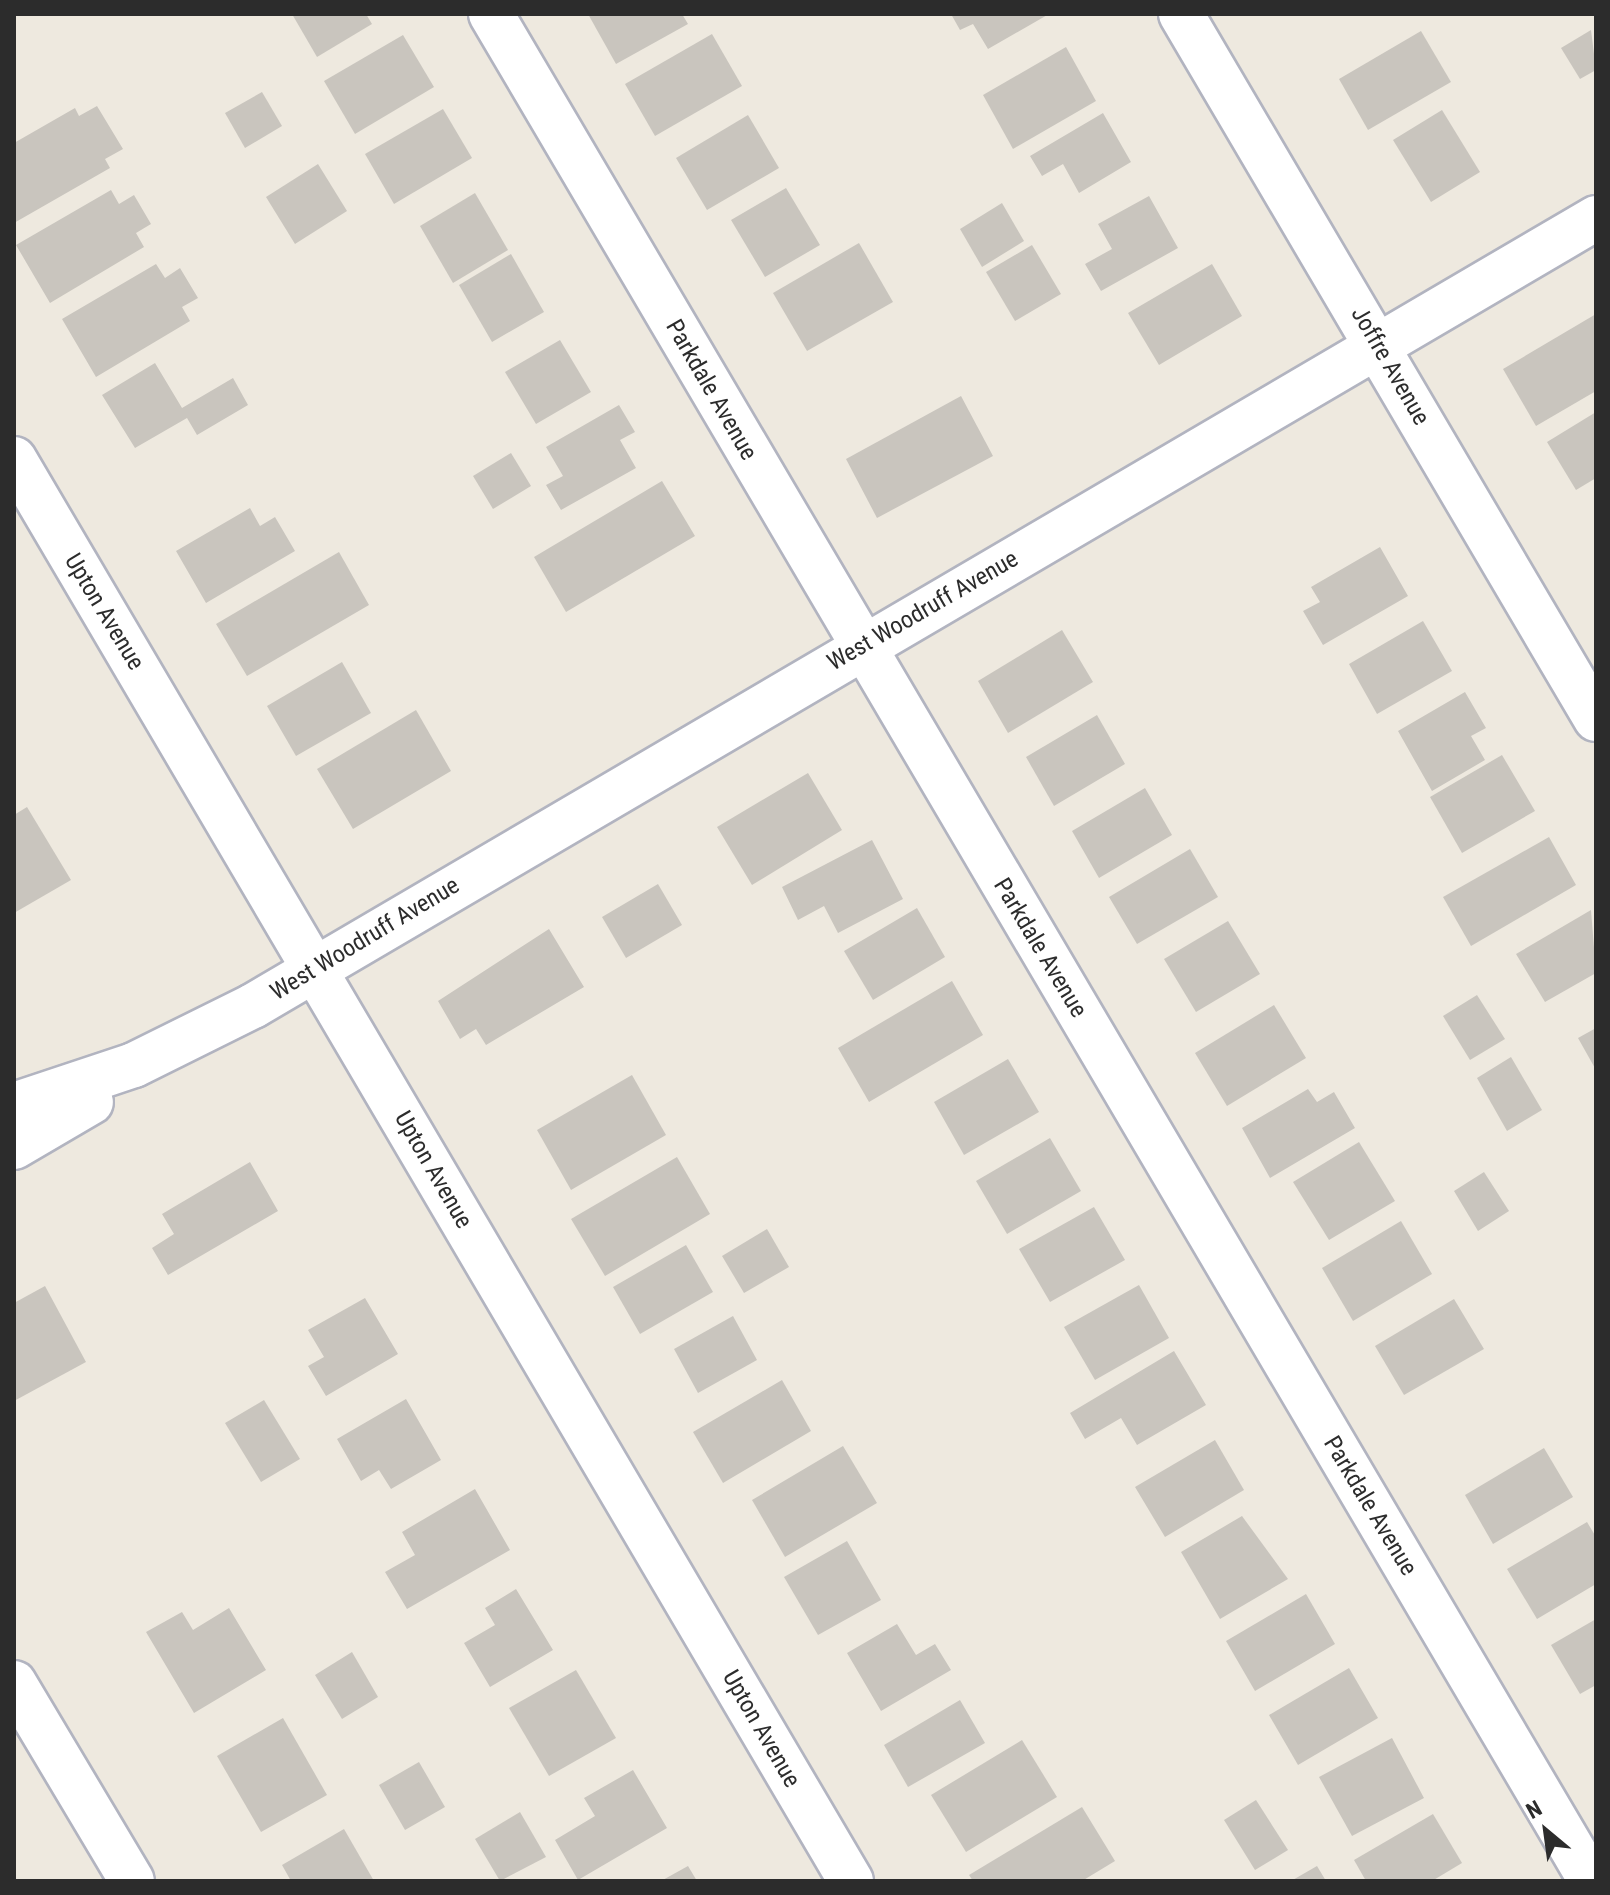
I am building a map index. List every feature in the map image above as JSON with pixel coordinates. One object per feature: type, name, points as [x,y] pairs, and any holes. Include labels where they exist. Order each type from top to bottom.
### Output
[{"type":"street","name":"Parkdale Avenue","points":[[491,14],[1588,1877]]},
{"type":"street","name":"Joffre Avenue","points":[[1181,14],[1596,719]]},
{"type":"street","name":"West Woodruff Avenue","points":[[14,1147],[314,968],[1596,218]]},
{"type":"street","name":"Upton Avenue","points":[[14,459],[851,1881]]},
{"type":"street","name":"West Woodruff Avenue","points":[[14,1105],[134,1065],[253,1006]]},
{"type":"street","points":[[14,1683],[132,1881]]},
{"type":"building","points":[[292,14],[366,14],[372,24],[317,57]]},
{"type":"building","points":[[588,14],[682,14],[688,24],[616,64]]},
{"type":"building","points":[[951,14],[1049,14],[988,49],[973,24],[960,30]]},
{"type":"building","points":[[1591,30],[1596,70],[1580,79],[1561,48]]},
{"type":"building","points":[[1421,31],[1451,82],[1368,130],[1339,79]]},
{"type":"building","points":[[712,34],[742,86],[655,136],[625,84]]},
{"type":"building","points":[[403,35],[434,87],[355,134],[324,81]]},
{"type":"building","points":[[1066,47],[1096,101],[1013,149],[983,95]]},
{"type":"building","points":[[262,92],[282,126],[245,148],[225,113]]},
{"type":"building","points":[[97,106],[123,149],[105,159],[110,168],[14,223],[14,143],[75,108],[79,116]]},
{"type":"building","points":[[443,109],[472,158],[394,204],[365,154]]},
{"type":"building","points":[[1442,110],[1480,172],[1431,202],[1393,140]]},
{"type":"building","points":[[1103,113],[1131,162],[1079,193],[1063,164],[1042,176],[1030,156]]},
{"type":"building","points":[[748,115],[779,168],[707,210],[676,158]]},
{"type":"building","points":[[318,164],[347,211],[295,244],[266,197]]},
{"type":"building","points":[[786,188],[820,245],[765,277],[731,220]]},
{"type":"building","points":[[111,190],[119,204],[134,195],[151,224],[136,233],[144,247],[50,303],[16,245]]},
{"type":"building","points":[[475,193],[508,250],[453,283],[420,226]]},
{"type":"building","points":[[1149,196],[1178,248],[1101,291],[1085,264],[1112,249],[1098,224]]},
{"type":"building","points":[[1002,203],[1024,241],[982,267],[960,229]]},
{"type":"building","points":[[859,243],[893,302],[807,351],[773,293]]},
{"type":"building","points":[[1032,245],[1061,294],[1015,321],[986,272]]},
{"type":"building","points":[[511,254],[544,312],[492,342],[459,285]]},
{"type":"building","points":[[156,264],[165,278],[180,268],[198,298],[182,307],[190,321],[96,377],[62,319]]},
{"type":"building","points":[[1212,264],[1242,316],[1159,365],[1128,313]]},
{"type":"building","points":[[1596,314],[1596,391],[1536,426],[1503,369]]},
{"type":"building","points":[[560,340],[591,392],[536,424],[505,372]]},
{"type":"building","points":[[155,363],[182,408],[233,378],[248,405],[197,435],[187,418],[135,448],[102,395]]},
{"type":"building","points":[[961,396],[993,456],[877,518],[846,459]]},
{"type":"building","points":[[619,405],[635,432],[620,440],[636,468],[561,510],[546,485],[563,476],[546,447]]},
{"type":"building","points":[[1596,412],[1596,478],[1576,490],[1547,442]]},
{"type":"building","points":[[511,453],[531,486],[493,509],[473,476]]},
{"type":"building","points":[[662,481],[695,536],[566,612],[534,557]]},
{"type":"building","points":[[250,508],[260,526],[275,517],[295,551],[206,603],[176,551]]},
{"type":"building","points":[[1380,547],[1408,596],[1323,645],[1303,611],[1320,602],[1311,587]]},
{"type":"building","points":[[339,552],[369,605],[247,676],[216,624]]},
{"type":"building","points":[[1423,621],[1452,671],[1377,714],[1349,664]]},
{"type":"building","points":[[1062,630],[1093,682],[1008,733],[978,681]]},
{"type":"building","points":[[342,662],[371,713],[296,756],[267,706]]},
{"type":"building","points":[[1465,692],[1486,728],[1471,736],[1485,760],[1432,791],[1398,731]]},
{"type":"building","points":[[416,710],[451,771],[353,829],[317,769]]},
{"type":"building","points":[[1097,715],[1125,764],[1054,806],[1026,757]]},
{"type":"building","points":[[1502,755],[1535,811],[1462,853],[1430,797]]},
{"type":"building","points":[[808,773],[842,830],[752,885],[717,827]]},
{"type":"building","points":[[1145,788],[1172,835],[1099,878],[1072,831]]},
{"type":"building","points":[[27,807],[71,880],[14,913],[14,815]]},
{"type":"building","points":[[1549,837],[1576,885],[1471,946],[1443,897]]},
{"type":"building","points":[[872,840],[903,899],[838,933],[824,906],[798,920],[782,887]]},
{"type":"building","points":[[1190,849],[1218,897],[1137,944],[1109,897]]},
{"type":"building","points":[[658,884],[682,925],[626,958],[602,917]]},
{"type":"building","points":[[917,908],[945,957],[873,1000],[844,951]]},
{"type":"building","points":[[1591,910],[1596,973],[1545,1002],[1516,954]]},
{"type":"building","points":[[1228,921],[1260,974],[1196,1012],[1164,959]]},
{"type":"building","points":[[549,929],[584,987],[486,1045],[476,1029],[460,1039],[438,1001]]},
{"type":"building","points":[[952,981],[983,1035],[869,1102],[838,1048]]},
{"type":"building","points":[[1477,995],[1505,1039],[1470,1060],[1443,1016]]},
{"type":"building","points":[[1274,1005],[1306,1058],[1227,1106],[1195,1053]]},
{"type":"building","points":[[1596,1028],[1596,1070],[1578,1038]]},
{"type":"building","points":[[1511,1057],[1542,1110],[1507,1131],[1477,1078]]},
{"type":"building","points":[[1008,1059],[1039,1112],[964,1155],[934,1102]]},
{"type":"building","points":[[632,1075],[666,1135],[571,1190],[537,1130]]},
{"type":"building","points":[[1308,1089],[1317,1102],[1334,1092],[1355,1128],[1270,1178],[1242,1128]]},
{"type":"building","points":[[1050,1138],[1081,1191],[1007,1234],[976,1181]]},
{"type":"building","points":[[1359,1142],[1395,1201],[1329,1240],[1293,1182]]},
{"type":"building","points":[[677,1157],[710,1214],[605,1276],[571,1219]]},
{"type":"building","points":[[250,1162],[278,1211],[168,1275],[152,1248],[174,1234],[162,1214]]},
{"type":"building","points":[[1484,1172],[1509,1211],[1478,1231],[1454,1191]]},
{"type":"building","points":[[1094,1207],[1125,1260],[1050,1302],[1019,1249]]},
{"type":"building","points":[[1401,1221],[1432,1274],[1353,1321],[1322,1268]]},
{"type":"building","points":[[767,1229],[789,1267],[744,1293],[722,1256]]},
{"type":"building","points":[[686,1245],[713,1292],[640,1334],[613,1287]]},
{"type":"building","points":[[1139,1285],[1169,1338],[1095,1380],[1064,1327]]},
{"type":"building","points":[[45,1286],[86,1362],[14,1401],[14,1303]]},
{"type":"building","points":[[365,1298],[398,1354],[326,1396],[308,1366],[324,1357],[308,1330]]},
{"type":"building","points":[[1454,1299],[1484,1349],[1404,1395],[1375,1346]]},
{"type":"building","points":[[733,1316],[757,1360],[698,1393],[674,1349]]},
{"type":"building","points":[[1174,1351],[1206,1405],[1137,1445],[1121,1418],[1085,1439],[1070,1413]]},
{"type":"building","points":[[782,1380],[811,1431],[723,1483],[693,1432]]},
{"type":"building","points":[[406,1399],[441,1460],[391,1489],[379,1470],[361,1481],[337,1439]]},
{"type":"building","points":[[264,1400],[300,1459],[261,1482],[225,1423]]},
{"type":"building","points":[[1215,1440],[1244,1490],[1165,1537],[1135,1487]]},
{"type":"building","points":[[843,1446],[877,1503],[785,1557],[752,1500]]},
{"type":"building","points":[[1544,1448],[1573,1497],[1493,1544],[1465,1495]]},
{"type":"building","points":[[475,1489],[510,1550],[407,1609],[385,1572],[415,1555],[402,1532]]},
{"type":"building","points":[[1242,1516],[1288,1579],[1220,1619],[1181,1552]]},
{"type":"building","points":[[1587,1522],[1596,1537],[1596,1584],[1537,1619],[1507,1569]]},
{"type":"building","points":[[847,1541],[881,1600],[818,1635],[784,1577]]},
{"type":"building","points":[[516,1589],[553,1650],[490,1687],[464,1643],[495,1625],[485,1608]]},
{"type":"building","points":[[1306,1594],[1335,1644],[1255,1691],[1226,1641]]},
{"type":"building","points":[[229,1608],[266,1670],[194,1713],[146,1632],[182,1612],[193,1630]]},
{"type":"building","points":[[1596,1619],[1596,1685],[1580,1694],[1551,1645]]},
{"type":"building","points":[[897,1624],[916,1655],[935,1644],[951,1670],[881,1711],[847,1653]]},
{"type":"building","points":[[352,1652],[378,1697],[342,1719],[315,1675]]},
{"type":"building","points":[[1349,1668],[1378,1718],[1298,1765],[1269,1715]]},
{"type":"building","points":[[576,1670],[616,1738],[549,1776],[509,1708]]},
{"type":"building","points":[[960,1700],[985,1743],[908,1787],[884,1745]]},
{"type":"building","points":[[283,1718],[327,1795],[261,1832],[217,1756]]},
{"type":"building","points":[[1392,1738],[1424,1798],[1352,1836],[1319,1777]]},
{"type":"building","points":[[1022,1740],[1057,1797],[966,1852],[931,1795]]},
{"type":"building","points":[[419,1762],[445,1807],[405,1830],[379,1785]]},
{"type":"building","points":[[633,1770],[667,1828],[578,1880],[555,1840],[595,1816],[584,1798]]},
{"type":"building","points":[[1256,1800],[1288,1850],[1255,1870],[1224,1820]]},
{"type":"building","points":[[1082,1807],[1115,1861],[1082,1881],[973,1881],[969,1875]]},
{"type":"building","points":[[520,1812],[546,1857],[500,1881],[475,1839]]},
{"type":"building","points":[[1433,1814],[1462,1863],[1432,1881],[1366,1881],[1354,1860]]},
{"type":"building","points":[[344,1829],[374,1881],[291,1881],[282,1865]]},
{"type":"building","points":[[688,1866],[697,1881],[661,1881]]},
{"type":"building","points":[[1317,1866],[1326,1881],[1291,1881]]}]
